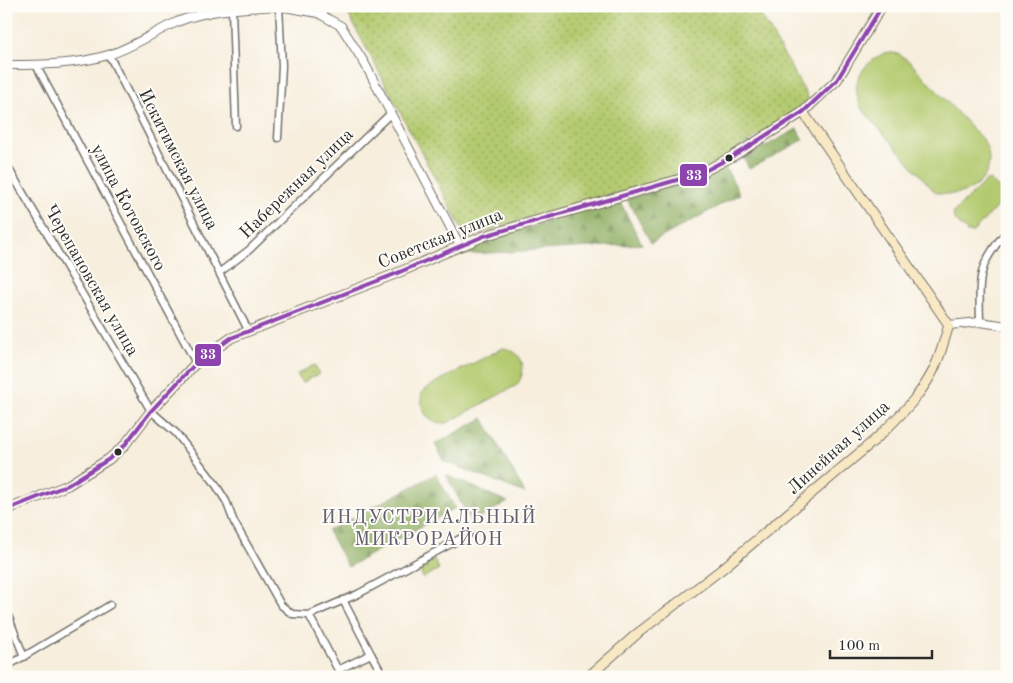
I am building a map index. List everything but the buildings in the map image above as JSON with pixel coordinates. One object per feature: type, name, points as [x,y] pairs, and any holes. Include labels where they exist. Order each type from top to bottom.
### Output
[{"type":"main road","name":"Советская улица","points":[[6,510],[68,485],[104,463],[124,446],[151,411],[196,363],[231,338],[506,228],[701,173],[735,155],[803,112],[837,80],[882,6]]},
{"type":"main road","points":[[803,112],[949,325]]},
{"type":"main road","name":"Линейная улица","points":[[588,677],[638,633],[722,569],[891,424],[925,384],[936,364],[949,325]]},
{"type":"street","points":[[278,6],[282,66],[278,138]]},
{"type":"street","points":[[6,65],[68,62],[109,55],[177,22],[198,15],[232,9],[278,6],[318,13],[341,26],[366,64],[390,114],[460,246]]},
{"type":"street","points":[[232,9],[236,126]]},
{"type":"street","name":"Искитимская улица","points":[[109,55],[248,330]]},
{"type":"street","name":"улица Котовского","points":[[36,65],[196,363]]},
{"type":"street","name":"Набережная улица","points":[[220,272],[249,250],[390,114]]},
{"type":"street","name":"Черепановская улица","points":[[6,164],[151,411],[176,433],[214,482],[226,501],[234,522],[281,606],[292,614],[309,615]]},
{"type":"street","points":[[980,322],[979,292],[982,264],[994,245],[1007,231]]},
{"type":"street","points":[[949,325],[980,322],[1007,326]]},
{"type":"street","points":[[371,654],[338,670],[309,615],[358,594],[469,534]]},
{"type":"street","points":[[343,600],[380,670],[379,677]]},
{"type":"street","points":[[6,667],[110,605]]},
{"type":"street","points":[[6,610],[24,656]]},
{"type":"green space","points":[[344,6],[756,6],[809,99],[786,119],[703,170],[527,218],[467,239]]},
{"type":"green space","points":[[886,52],[899,54],[910,62],[983,140],[988,153],[989,164],[986,174],[979,183],[970,189],[960,193],[935,192],[862,109],[857,91],[859,76],[869,63]]},
{"type":"green space","points":[[797,129],[803,140],[749,169],[744,158]]},
{"type":"green space","points":[[724,165],[740,194],[651,243],[627,199],[704,177]]},
{"type":"green space","points":[[990,180],[1003,192],[1003,200],[973,232],[967,232],[954,219],[953,213],[984,182]]},
{"type":"green space","points":[[619,200],[642,244],[455,255],[455,250]]},
{"type":"green space","points":[[503,348],[515,353],[522,362],[522,373],[517,385],[447,423],[435,422],[426,415],[422,405],[422,392],[435,383]]},
{"type":"green space","points":[[314,365],[319,374],[302,383],[297,374]]},
{"type":"green space","points":[[483,418],[525,493],[444,461],[435,444]]},
{"type":"green space","points":[[436,474],[455,508],[348,567],[328,531]]},
{"type":"green space","points":[[446,475],[508,502],[471,522]]},
{"type":"green space","points":[[434,559],[439,569],[423,578],[418,568]]},
{"type":"transit line","name":"33","points":[[6,510],[68,485],[109,459],[124,446],[151,411],[196,363],[231,338],[395,274],[484,236],[701,173],[735,155],[803,112],[837,80],[882,6]]},
{"type":"district","name":"ИНДУСТРИАЛЬНЫЙ МИКРОРАЙОН","points":[[429,527]]}]
